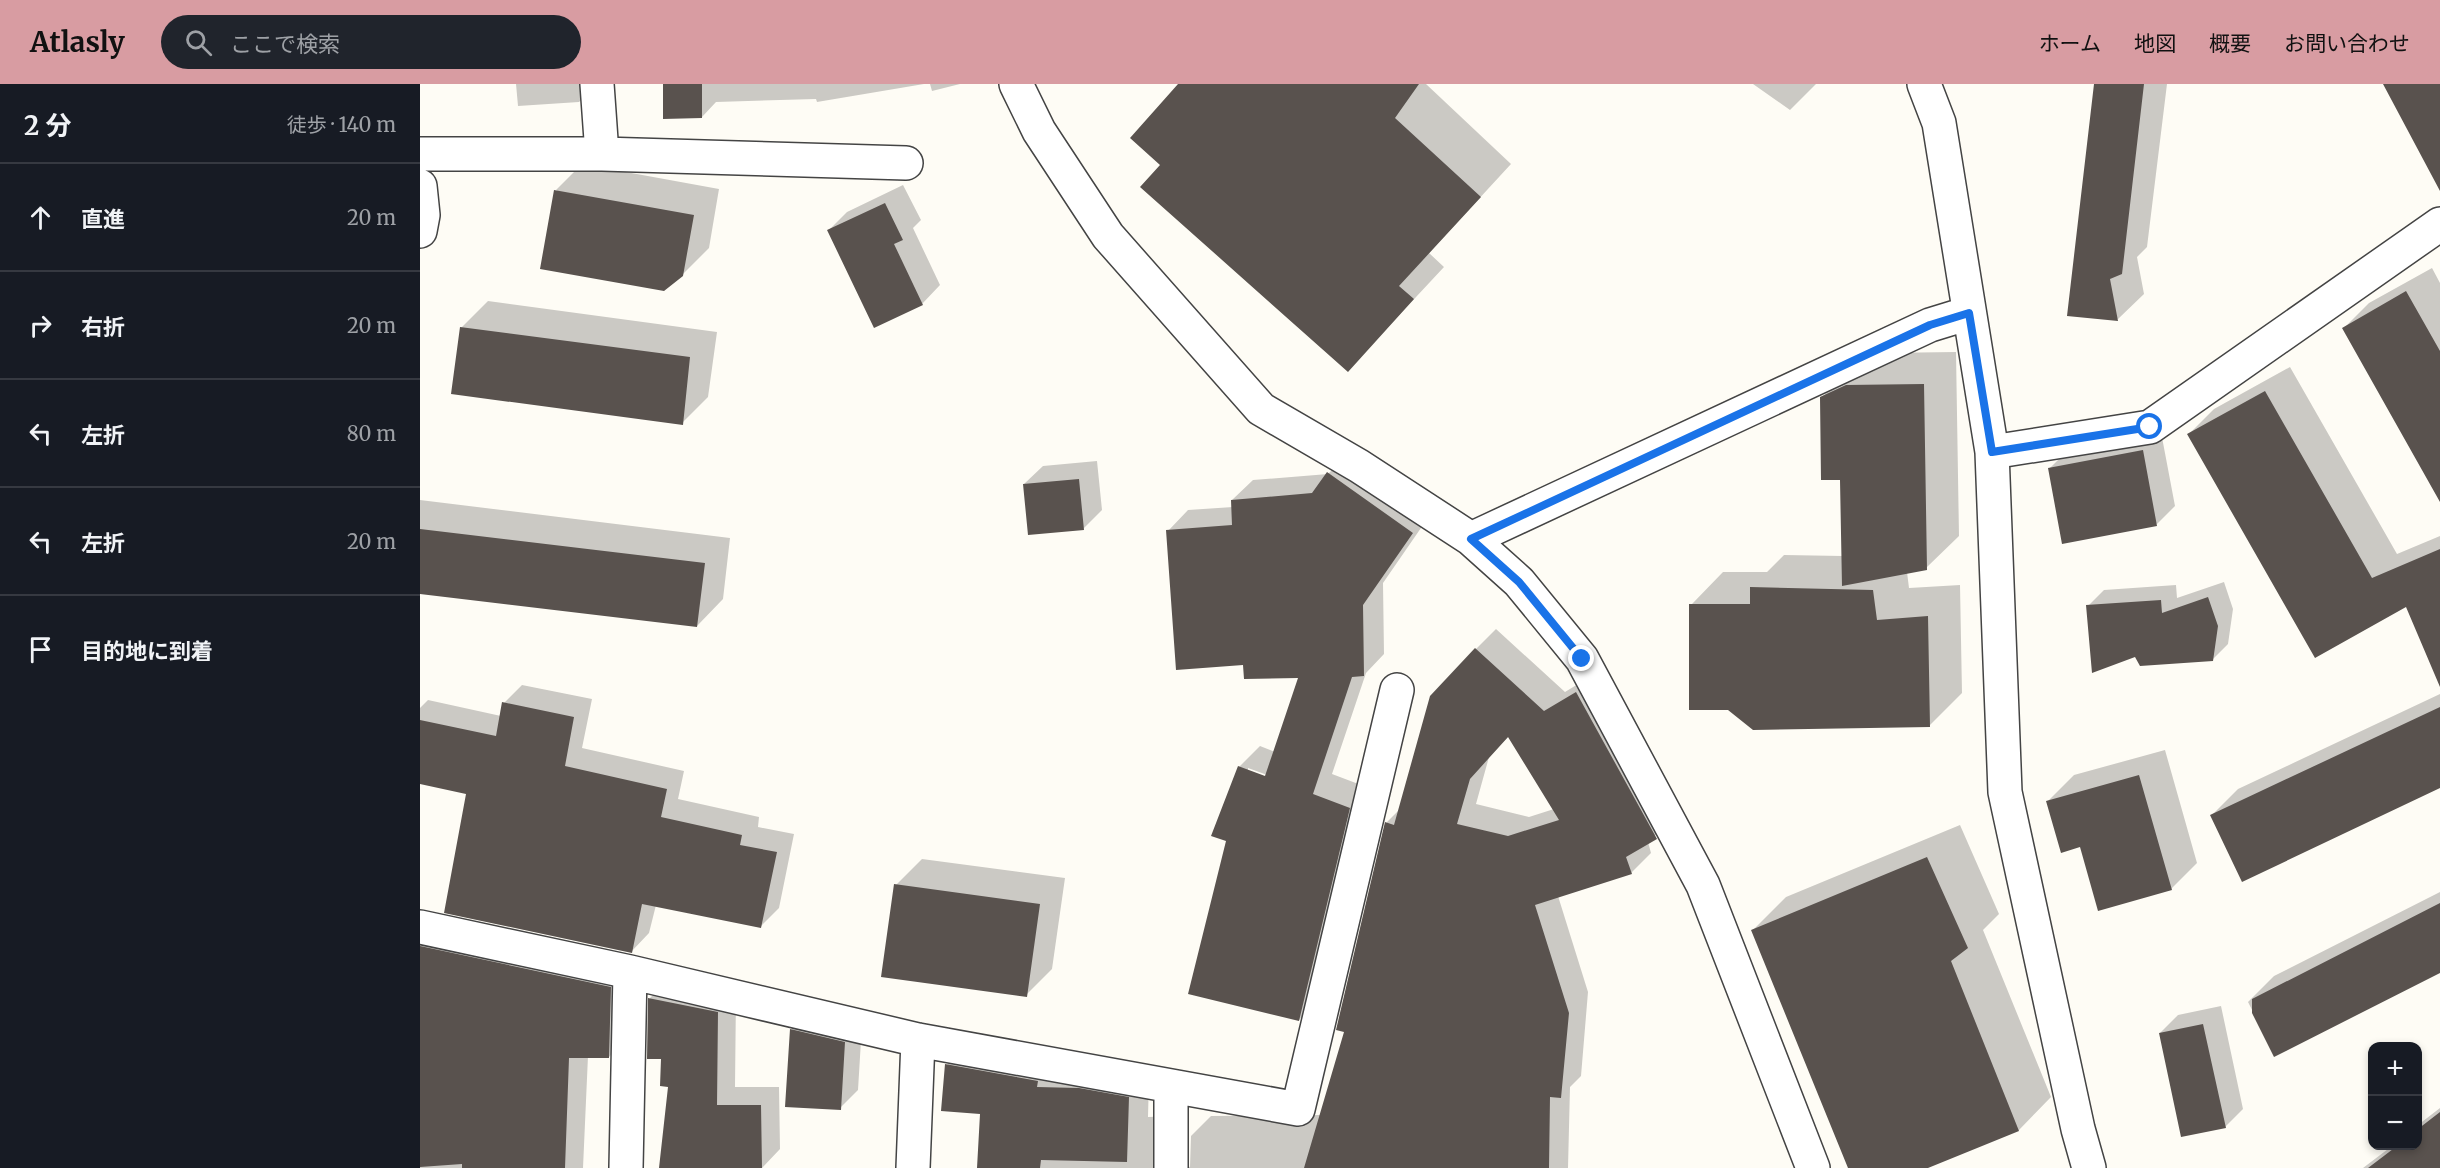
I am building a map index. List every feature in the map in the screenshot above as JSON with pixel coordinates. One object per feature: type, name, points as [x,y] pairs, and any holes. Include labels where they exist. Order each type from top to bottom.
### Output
[{"type":"street","points":[[597,84],[602,154]]},
{"type":"street","points":[[1016,84],[1039,131],[1108,236],[1261,409],[1359,466],[1471,539],[1519,582],[1582,659],[1703,885],[1813,1168]]},
{"type":"street","points":[[1924,84],[1938,123],[1992,452],[2005,792],[2078,1129],[2089,1168]]},
{"type":"street","points":[[420,154],[602,154],[906,163]]},
{"type":"street","points":[[420,186],[423,215],[420,231]]},
{"type":"street","points":[[1992,452],[2150,427],[2440,224]]},
{"type":"street","points":[[1471,539],[1930,325],[1969,313]]},
{"type":"street","points":[[420,927],[630,972],[918,1040],[1298,1109],[1397,690]]},
{"type":"street","points":[[626,1168],[630,972]]},
{"type":"street","points":[[913,1168],[918,1040]]},
{"type":"street","points":[[1171,1168],[1172,1087]]},
{"type":"building","points":[[663,84],[702,84],[702,118],[663,119]]},
{"type":"building","points":[[1178,84],[1419,84],[1395,118],[1481,197],[1399,286],[1414,299],[1348,372],[1140,187],[1160,165],[1130,138]]},
{"type":"building","points":[[2094,84],[2144,84],[2122,274],[2110,279],[2118,321],[2067,316]]},
{"type":"building","points":[[2383,84],[2440,84],[2440,191]]},
{"type":"building","points":[[554,190],[694,215],[683,276],[664,291],[540,269]]},
{"type":"building","points":[[885,203],[903,240],[894,244],[923,305],[874,328],[827,230]]},
{"type":"building","points":[[2406,291],[2440,351],[2440,502],[2342,328]]},
{"type":"building","points":[[460,327],[690,357],[683,425],[451,394]]},
{"type":"building","points":[[1924,384],[1927,570],[1842,586],[1840,480],[1821,480],[1820,397],[1846,385]]},
{"type":"building","points":[[2265,391],[2372,578],[2440,549],[2440,687],[2406,607],[2315,658],[2187,434]]},
{"type":"building","points":[[2143,450],[2157,526],[2062,544],[2048,468]]},
{"type":"building","points":[[1327,472],[1413,533],[1363,605],[1364,676],[1352,677],[1313,794],[1350,808],[1299,1021],[1188,994],[1226,841],[1211,836],[1238,766],[1265,776],[1298,678],[1244,679],[1243,665],[1176,670],[1166,530],[1232,525],[1231,500],[1312,493]]},
{"type":"building","points":[[1079,479],[1084,530],[1028,535],[1023,484]]},
{"type":"building","points":[[420,529],[705,563],[697,627],[420,594]]},
{"type":"building","points":[[1750,587],[1873,590],[1877,620],[1928,616],[1930,727],[1753,730],[1728,710],[1689,710],[1689,604],[1750,604]]},
{"type":"building","points":[[2208,597],[2218,626],[2213,661],[2140,666],[2135,657],[2092,673],[2086,605],[2161,600],[2162,613]]},
{"type":"building","points":[[1475,648],[1544,711],[1576,692],[1657,839],[1626,857],[1632,874],[1535,905],[1569,1013],[1561,1098],[1550,1097],[1549,1168],[1304,1168],[1344,1032],[1336,1030],[1385,822],[1394,825],[1430,696]],"holes":[[[1508,737],[1559,820],[1508,836],[1457,824],[1470,779]]]},
{"type":"building","points":[[502,702],[574,717],[565,766],[667,789],[661,817],[742,835],[740,845],[777,852],[761,928],[642,904],[632,953],[444,913],[466,794],[420,784],[420,720],[496,736]]},
{"type":"building","points":[[2440,707],[2440,788],[2242,882],[2210,815]]},
{"type":"building","points":[[2139,775],[2172,890],[2098,911],[2080,847],[2061,853],[2046,801]]},
{"type":"building","points":[[1927,857],[1968,948],[1951,961],[2019,1131],[1928,1168],[1848,1168],[1751,930]]},
{"type":"building","points":[[894,884],[1040,904],[1027,997],[881,977]]},
{"type":"building","points":[[2440,903],[2440,973],[2274,1057],[2252,1013],[2252,999]]},
{"type":"building","points":[[420,946],[611,987],[609,1058],[569,1058],[565,1168],[462,1168],[462,1164],[420,1167]]},
{"type":"building","points":[[648,998],[718,1012],[717,1105],[761,1105],[762,1168],[659,1168],[668,1087],[660,1086],[661,1059],[647,1059]]},
{"type":"building","points":[[2203,1024],[2226,1128],[2181,1137],[2159,1033]]},
{"type":"building","points":[[790,1029],[845,1042],[841,1110],[785,1107]]},
{"type":"building","points":[[945,1064],[1038,1081],[1037,1087],[1079,1088],[1129,1097],[1127,1162],[1041,1160],[1040,1168],[977,1168],[980,1114],[941,1111]]},
{"type":"building","points":[[2440,1112],[2440,1168],[2368,1168],[2392,1150],[2422,1150],[2422,1126]]},
{"type":"route","points":[[1582,659],[1519,582],[1471,539],[1930,325],[1969,313],[1992,452],[2150,427]]}]
